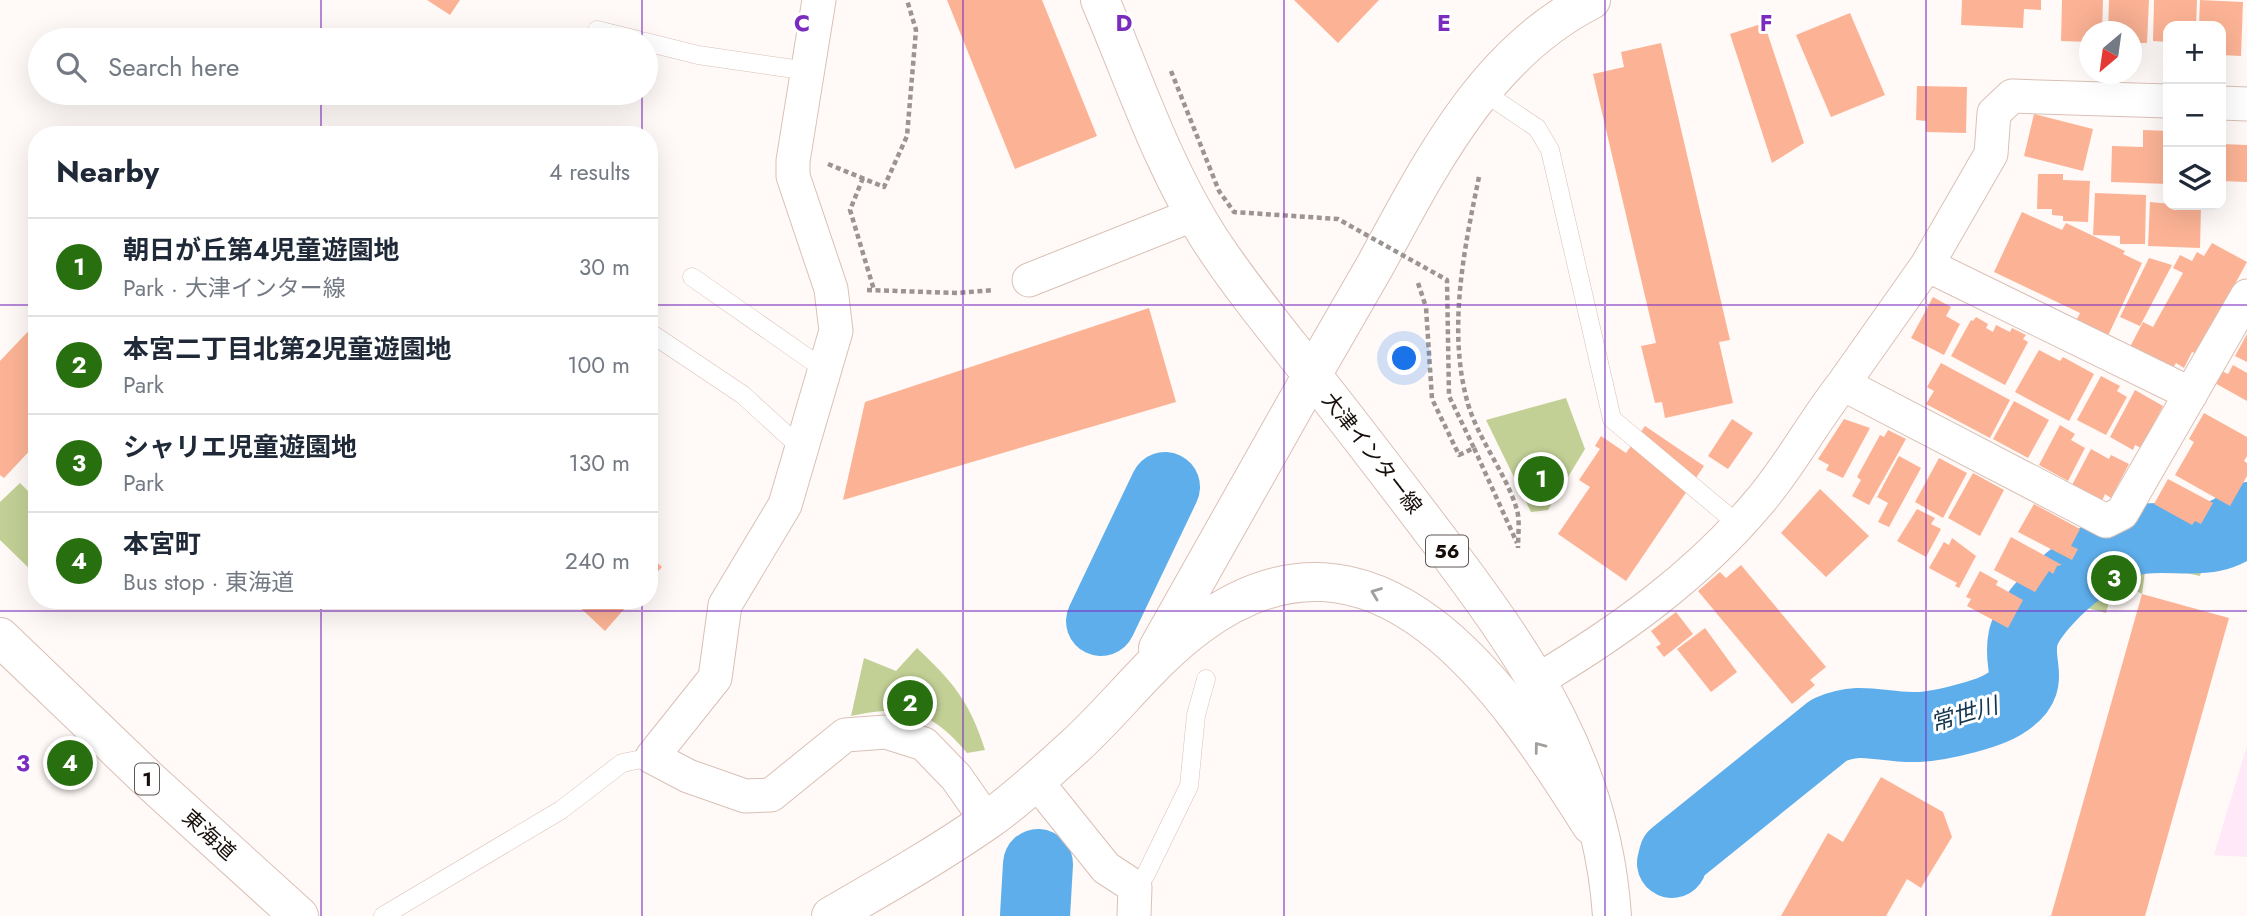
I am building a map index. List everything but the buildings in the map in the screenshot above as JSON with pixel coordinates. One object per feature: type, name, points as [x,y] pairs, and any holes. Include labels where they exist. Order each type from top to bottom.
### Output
[{"type":"main road","points":[[1100,0],[1163,148],[1195,214],[1242,285],[1312,375],[1179,613],[1133,684]]},
{"type":"main road","name":"大津インター線","points":[[1591,0],[1545,27],[1507,60],[1482,91],[1420,180],[1312,375],[1493,612],[1538,680],[1566,736],[1590,796],[1603,845],[1612,916]]},
{"type":"main road","points":[[831,916],[987,821],[1077,744],[1133,684],[1199,625],[1239,600],[1274,587],[1310,580],[1377,592],[1416,614],[1447,639],[1497,692],[1558,773],[1603,845]]},
{"type":"main road","name":"東海道","points":[[0,637],[147,778],[299,916]]},
{"type":"street","points":[[819,0],[794,150],[793,176],[835,302],[836,331],[785,506],[725,605],[715,678],[652,757],[688,776],[745,796],[771,795],[845,735],[886,732],[924,744],[956,777],[987,821]]},
{"type":"street","points":[[1538,680],[1647,609],[1676,586],[1761,500],[1927,265],[1991,154],[1994,113],[2012,96],[2163,101]]},
{"type":"street","points":[[2226,103],[2247,104]]},
{"type":"street","points":[[1028,280],[1195,214]]},
{"type":"street","points":[[1927,265],[2191,394]]},
{"type":"street","points":[[1843,384],[2106,521],[2122,513],[2247,296]]},
{"type":"street","points":[[1036,780],[1106,869],[1135,901]]},
{"type":"lane","points":[[658,45],[698,55],[808,71]]},
{"type":"lane","points":[[1482,91],[1537,128],[1550,150],[1612,419],[1739,524]]},
{"type":"lane","points":[[692,277],[825,370]]},
{"type":"lane","points":[[658,338],[743,395],[801,448]]},
{"type":"lane","points":[[1135,901],[1189,786],[1196,715],[1206,679]]},
{"type":"lane","points":[[383,916],[561,810],[622,763],[652,757]]},
{"type":"path","points":[[794,150],[884,187],[907,136],[916,30],[906,0]]},
{"type":"path","points":[[1171,71],[1219,191],[1234,212],[1338,219],[1447,280],[1449,396],[1506,515],[1518,548],[1518,512],[1469,406],[1461,374],[1460,295],[1463,255],[1479,177]]},
{"type":"path","points":[[863,178],[850,211],[874,290]]},
{"type":"path","points":[[863,290],[990,291],[1028,280]]},
{"type":"path","points":[[1418,283],[1426,307],[1432,399],[1459,455],[1474,449]]},
{"type":"shaded area","points":[[2247,746],[2247,857],[2214,855]]},
{"type":"green space","points":[[1566,398],[1585,449],[1548,510],[1531,512],[1486,420]]},
{"type":"green space","points":[[20,483],[28,491],[28,567],[0,540],[0,502]]},
{"type":"green space","points":[[2154,542],[2208,546],[2200,576],[2146,564],[2142,594],[2115,581],[2106,613],[2053,599],[2121,553]]},
{"type":"green space","points":[[917,648],[959,694],[973,719],[985,750],[967,753],[941,727],[916,714],[887,711],[851,716],[864,658],[896,671]]},
{"type":"waterway","points":[[1101,621],[1165,487]]},
{"type":"waterway","name":"常世川","points":[[1672,863],[1674,855],[1829,730],[1861,723],[1912,727],[1946,723],[1996,708],[2014,697],[2023,682],[2023,639],[2031,620],[2065,583],[2102,555],[2134,540],[2198,539],[2223,534],[2247,517]]},
{"type":"waterway","points":[[1035,916],[1038,864]]},
{"type":"place","name":"朝日が丘第４児童遊園地","points":[[1541,479]]},
{"type":"place","name":"シャリエ児童遊園地","points":[[2114,578]]},
{"type":"place","name":"本宮二丁目北第２児童遊園地","points":[[910,703]]},
{"type":"place","name":"本宮町","points":[[70,763]]}]
